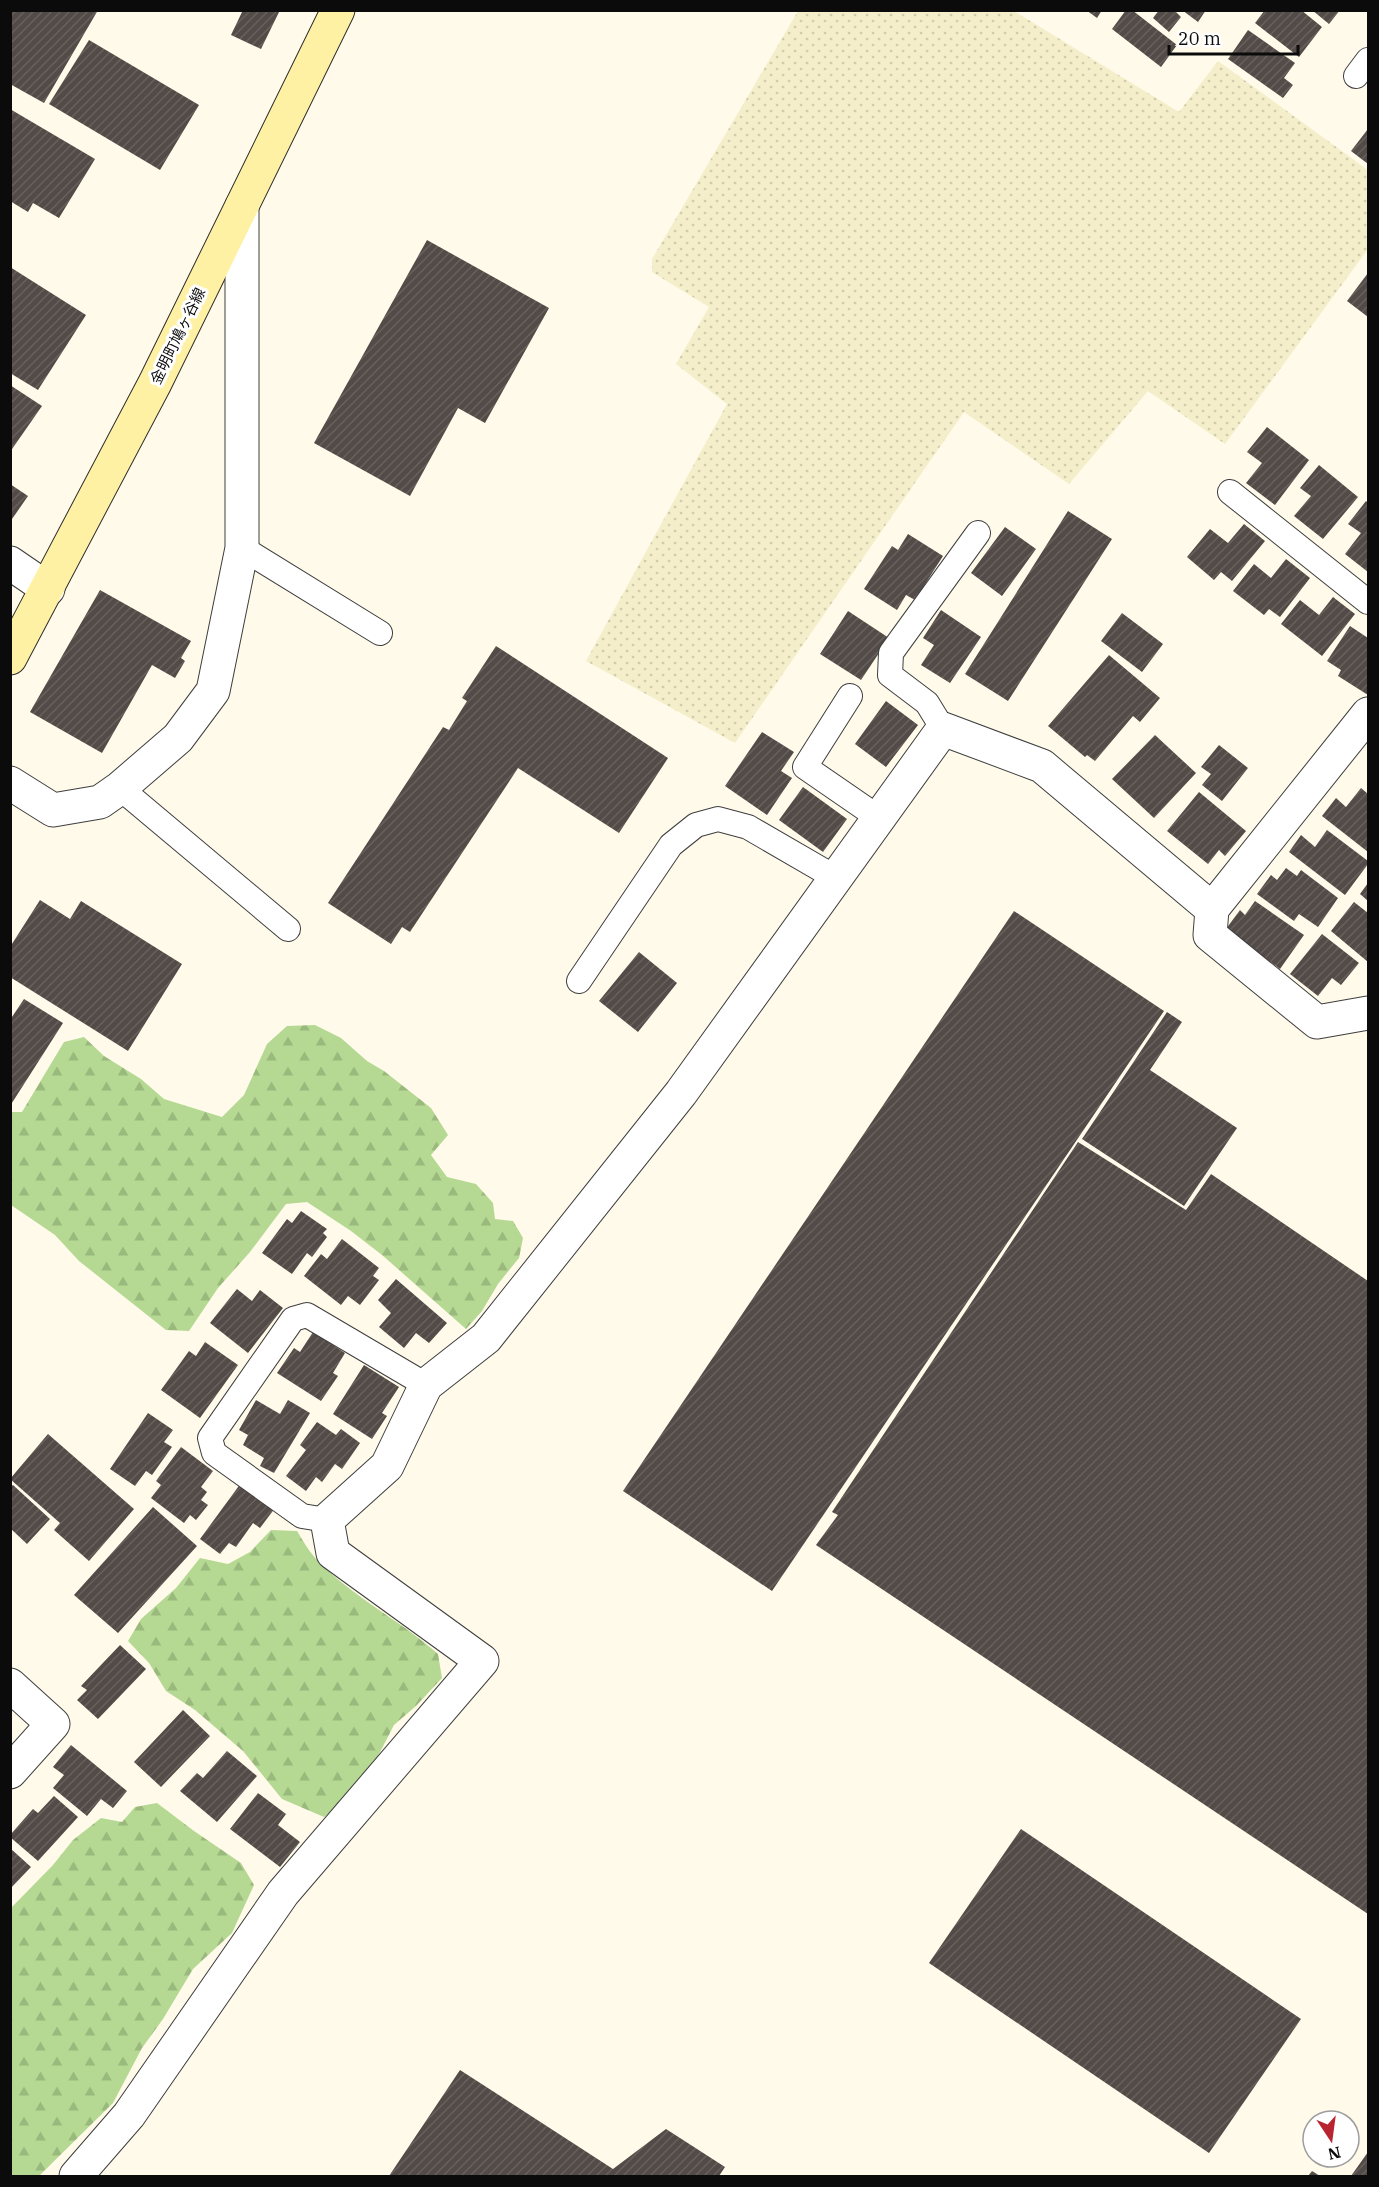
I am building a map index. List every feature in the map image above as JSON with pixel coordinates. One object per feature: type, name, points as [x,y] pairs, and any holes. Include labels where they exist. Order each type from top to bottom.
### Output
[{"type":"main road","name":"金明町鳩ヶ谷線","points":[[10,658],[155,383],[338,10]]},
{"type":"street","points":[[10,783],[53,810],[100,802],[120,788],[178,738],[213,691],[242,548],[242,206]]},
{"type":"street","points":[[10,563],[48,589]]},
{"type":"street","points":[[1368,714],[1212,909],[1210,935],[1317,1022],[1368,1013]]},
{"type":"street","points":[[75,2176],[129,2115],[283,1893],[482,1661],[333,1553],[327,1520],[387,1466],[426,1385],[486,1338],[681,1093],[943,729],[1042,766],[1212,909]]},
{"type":"street","points":[[10,1685],[53,1724],[10,1772]]},
{"type":"lane","points":[[1230,492],[1368,602]]},
{"type":"lane","points":[[943,729],[927,703],[890,675],[891,653],[978,533]]},
{"type":"lane","points":[[242,548],[380,633]]},
{"type":"lane","points":[[850,696],[805,767],[879,818]]},
{"type":"lane","points":[[120,788],[288,929]]},
{"type":"lane","points":[[579,981],[671,845],[696,825],[718,819],[748,827],[836,878]]},
{"type":"lane","points":[[327,1520],[302,1516],[214,1453],[210,1438],[293,1318],[307,1315],[426,1385]]},
{"type":"shaded area","points":[[798,11],[1014,11],[1179,112],[1218,61],[1368,170],[1368,249],[1225,444],[1148,391],[1069,484],[964,412],[735,743],[586,661],[727,404],[676,364],[709,307],[652,272],[652,259]]},
{"type":"green space","points":[[315,1025],[341,1038],[367,1061],[384,1071],[431,1108],[448,1135],[431,1155],[447,1177],[476,1184],[493,1203],[495,1219],[513,1221],[523,1238],[519,1258],[498,1284],[482,1311],[466,1329],[382,1255],[307,1202],[286,1204],[250,1252],[218,1288],[189,1331],[166,1330],[79,1261],[55,1235],[11,1205],[11,1112],[22,1112],[64,1042],[84,1037],[104,1056],[141,1079],[164,1099],[222,1117],[244,1095],[267,1044],[287,1026]]},
{"type":"green space","points":[[271,1530],[297,1531],[312,1554],[332,1574],[438,1654],[442,1678],[416,1706],[394,1725],[378,1756],[357,1781],[344,1802],[324,1817],[282,1799],[243,1751],[195,1710],[166,1691],[149,1663],[128,1641],[141,1619],[176,1588],[200,1558],[228,1564],[250,1552]]},
{"type":"green space","points":[[157,1803],[241,1863],[254,1885],[232,1933],[193,1969],[163,2019],[142,2048],[113,2103],[39,2176],[11,2176],[11,1908],[53,1865],[73,1840],[101,1818],[122,1822],[135,1807]]},
{"type":"building","points":[[10,10],[98,10],[44,103],[10,84]]},
{"type":"building","points":[[243,10],[280,10],[261,49],[231,35]]},
{"type":"building","points":[[1086,10],[1102,10],[1097,18]]},
{"type":"building","points":[[1126,10],[1132,10],[1177,45],[1161,67],[1112,29]]},
{"type":"building","points":[[1159,10],[1174,10],[1181,17],[1169,32],[1153,18]]},
{"type":"building","points":[[1182,10],[1206,10],[1198,22]]},
{"type":"building","points":[[1265,10],[1301,10],[1322,27],[1299,57],[1255,23]]},
{"type":"building","points":[[1312,10],[1340,10],[1329,24]]},
{"type":"building","points":[[1248,30],[1295,63],[1284,78],[1293,85],[1283,98],[1228,59]]},
{"type":"building","points":[[89,40],[199,105],[160,170],[49,104]]},
{"type":"building","points":[[10,109],[95,159],[59,218],[33,203],[28,212],[10,201]]},
{"type":"building","points":[[1368,129],[1368,164],[1351,151]]},
{"type":"building","points":[[427,240],[549,308],[485,423],[458,408],[410,496],[314,443]]},
{"type":"building","points":[[10,267],[86,315],[38,390],[10,373]]},
{"type":"building","points":[[1368,273],[1368,317],[1347,301]]},
{"type":"building","points":[[10,385],[42,406],[10,452]]},
{"type":"building","points":[[1267,427],[1309,460],[1275,505],[1246,483],[1262,463],[1247,452]]},
{"type":"building","points":[[1319,465],[1358,497],[1323,539],[1294,516],[1311,496],[1300,488]]},
{"type":"building","points":[[10,484],[28,496],[10,522]]},
{"type":"building","points":[[1366,501],[1368,503],[1368,572],[1345,554],[1361,533],[1348,524]]},
{"type":"building","points":[[1068,511],[1112,539],[1008,701],[965,674]]},
{"type":"building","points":[[1244,524],[1265,541],[1232,581],[1221,572],[1214,580],[1187,557],[1210,529],[1228,543]]},
{"type":"building","points":[[1005,527],[1036,549],[1002,596],[971,573]]},
{"type":"building","points":[[908,534],[943,556],[915,600],[906,595],[897,610],[864,589],[892,546],[898,550]]},
{"type":"building","points":[[1286,559],[1310,578],[1280,617],[1269,609],[1264,615],[1233,591],[1254,564],[1271,578]]},
{"type":"building","points":[[100,590],[191,641],[181,658],[185,661],[175,678],[152,665],[102,753],[30,712]]},
{"type":"building","points":[[1333,597],[1355,614],[1322,656],[1281,624],[1300,600],[1319,615]]},
{"type":"building","points":[[941,610],[981,637],[950,683],[921,665],[934,645],[923,638]]},
{"type":"building","points":[[848,611],[889,638],[861,680],[820,654]]},
{"type":"building","points":[[1122,613],[1163,644],[1142,672],[1101,641]]},
{"type":"building","points":[[1350,626],[1368,638],[1368,695],[1338,676],[1341,670],[1327,661]]},
{"type":"building","points":[[496,646],[668,758],[619,833],[518,768],[410,932],[402,927],[391,944],[328,903],[443,727],[449,730],[467,701],[462,698]]},
{"type":"building","points":[[1109,655],[1160,698],[1140,722],[1133,716],[1095,761],[1087,755],[1085,757],[1048,726]]},
{"type":"building","points":[[886,701],[918,725],[886,767],[855,744]]},
{"type":"building","points":[[762,732],[794,752],[781,771],[792,778],[767,815],[725,786]]},
{"type":"building","points":[[1155,735],[1196,773],[1154,818],[1112,779]]},
{"type":"building","points":[[1219,745],[1248,768],[1222,801],[1202,785],[1211,774],[1201,767]]},
{"type":"building","points":[[803,787],[847,819],[823,852],[779,820]]},
{"type":"building","points":[[1361,788],[1368,794],[1368,852],[1322,816],[1336,798],[1346,807]]},
{"type":"building","points":[[1199,792],[1246,831],[1225,856],[1219,850],[1208,864],[1167,831]]},
{"type":"building","points":[[1327,830],[1368,861],[1345,895],[1289,852],[1301,835],[1315,847]]},
{"type":"building","points":[[1286,868],[1297,876],[1301,870],[1338,898],[1318,927],[1299,914],[1294,921],[1257,894],[1271,875],[1277,880]]},
{"type":"building","points":[[1368,883],[1368,901],[1360,894]]},
{"type":"building","points":[[40,900],[70,919],[81,901],[182,964],[128,1051],[10,977],[10,947]]},
{"type":"building","points":[[1255,901],[1304,935],[1280,969],[1226,929],[1240,910],[1245,915]]},
{"type":"building","points":[[1354,902],[1368,913],[1368,962],[1331,931]]},
{"type":"building","points":[[1014,911],[1164,1011],[772,1591],[623,1491]]},
{"type":"building","points":[[1322,934],[1359,963],[1341,985],[1332,978],[1318,996],[1290,974]]},
{"type":"building","points":[[639,952],[677,983],[638,1032],[599,1001]]},
{"type":"building","points":[[24,999],[63,1023],[10,1106],[10,1020]]},
{"type":"building","points":[[1167,1012],[1182,1022],[1150,1070],[1237,1128],[1184,1206],[1082,1139]]},
{"type":"building","points":[[1078,1142],[1186,1210],[1211,1174],[1368,1281],[1368,1914],[816,1545],[838,1515],[832,1512]]},
{"type":"building","points":[[301,1211],[327,1229],[323,1233],[327,1237],[312,1257],[307,1253],[292,1274],[262,1253],[287,1219],[292,1223]]},
{"type":"building","points":[[342,1239],[379,1268],[373,1276],[379,1280],[360,1305],[348,1296],[341,1305],[304,1276],[321,1254],[327,1259]]},
{"type":"building","points":[[396,1279],[447,1323],[429,1343],[416,1333],[404,1348],[379,1327],[391,1313],[378,1300]]},
{"type":"building","points":[[237,1289],[252,1301],[260,1290],[283,1308],[248,1353],[210,1323]]},
{"type":"building","points":[[313,1332],[345,1353],[333,1373],[338,1376],[321,1401],[277,1373],[294,1348],[300,1352]]},
{"type":"building","points":[[205,1342],[238,1365],[200,1418],[161,1390],[189,1351],[196,1356]]},
{"type":"building","points":[[364,1365],[399,1387],[382,1413],[387,1416],[372,1439],[333,1414]]},
{"type":"building","points":[[256,1400],[280,1414],[288,1400],[310,1413],[274,1473],[260,1466],[264,1458],[243,1445],[248,1435],[239,1430]]},
{"type":"building","points":[[148,1413],[173,1430],[164,1442],[172,1447],[152,1475],[146,1471],[135,1486],[110,1469]]},
{"type":"building","points":[[317,1422],[336,1435],[341,1429],[360,1443],[342,1469],[335,1464],[322,1482],[316,1477],[306,1491],[286,1476],[306,1450],[300,1445]]},
{"type":"building","points":[[48,1434],[134,1509],[89,1561],[54,1530],[60,1523],[10,1479]]},
{"type":"building","points":[[181,1447],[213,1471],[201,1487],[207,1492],[201,1500],[208,1505],[196,1520],[190,1515],[184,1523],[151,1498],[161,1485],[156,1481]]},
{"type":"building","points":[[241,1483],[275,1508],[260,1528],[253,1523],[236,1547],[229,1543],[220,1554],[200,1539]]},
{"type":"building","points":[[13,1485],[50,1519],[27,1544],[10,1528],[10,1487]]},
{"type":"building","points":[[153,1507],[197,1546],[118,1633],[74,1595]]},
{"type":"building","points":[[120,1645],[146,1669],[98,1719],[77,1700],[87,1690],[81,1686]]},
{"type":"building","points":[[183,1710],[210,1736],[161,1787],[134,1762]]},
{"type":"building","points":[[71,1745],[127,1791],[113,1808],[101,1799],[87,1816],[53,1788],[64,1775],[53,1767]]},
{"type":"building","points":[[227,1751],[257,1776],[217,1822],[180,1791],[197,1773],[203,1778]]},
{"type":"building","points":[[258,1793],[286,1814],[278,1825],[300,1842],[280,1867],[230,1829]]},
{"type":"building","points":[[54,1796],[78,1817],[38,1861],[10,1835],[33,1809],[38,1813]]},
{"type":"building","points":[[1021,1829],[1301,2019],[1209,2153],[929,1963]]},
{"type":"building","points":[[10,1848],[31,1867],[10,1889]]},
{"type":"building","points":[[460,2070],[613,2169],[666,2129],[725,2167],[719,2176],[389,2176]]},
{"type":"building","points":[[1368,2152],[1368,2176],[1351,2176],[1356,2169],[1361,2169],[1361,2162]]},
{"type":"building","points":[[1312,2171],[1320,2176],[1308,2176]]}]
